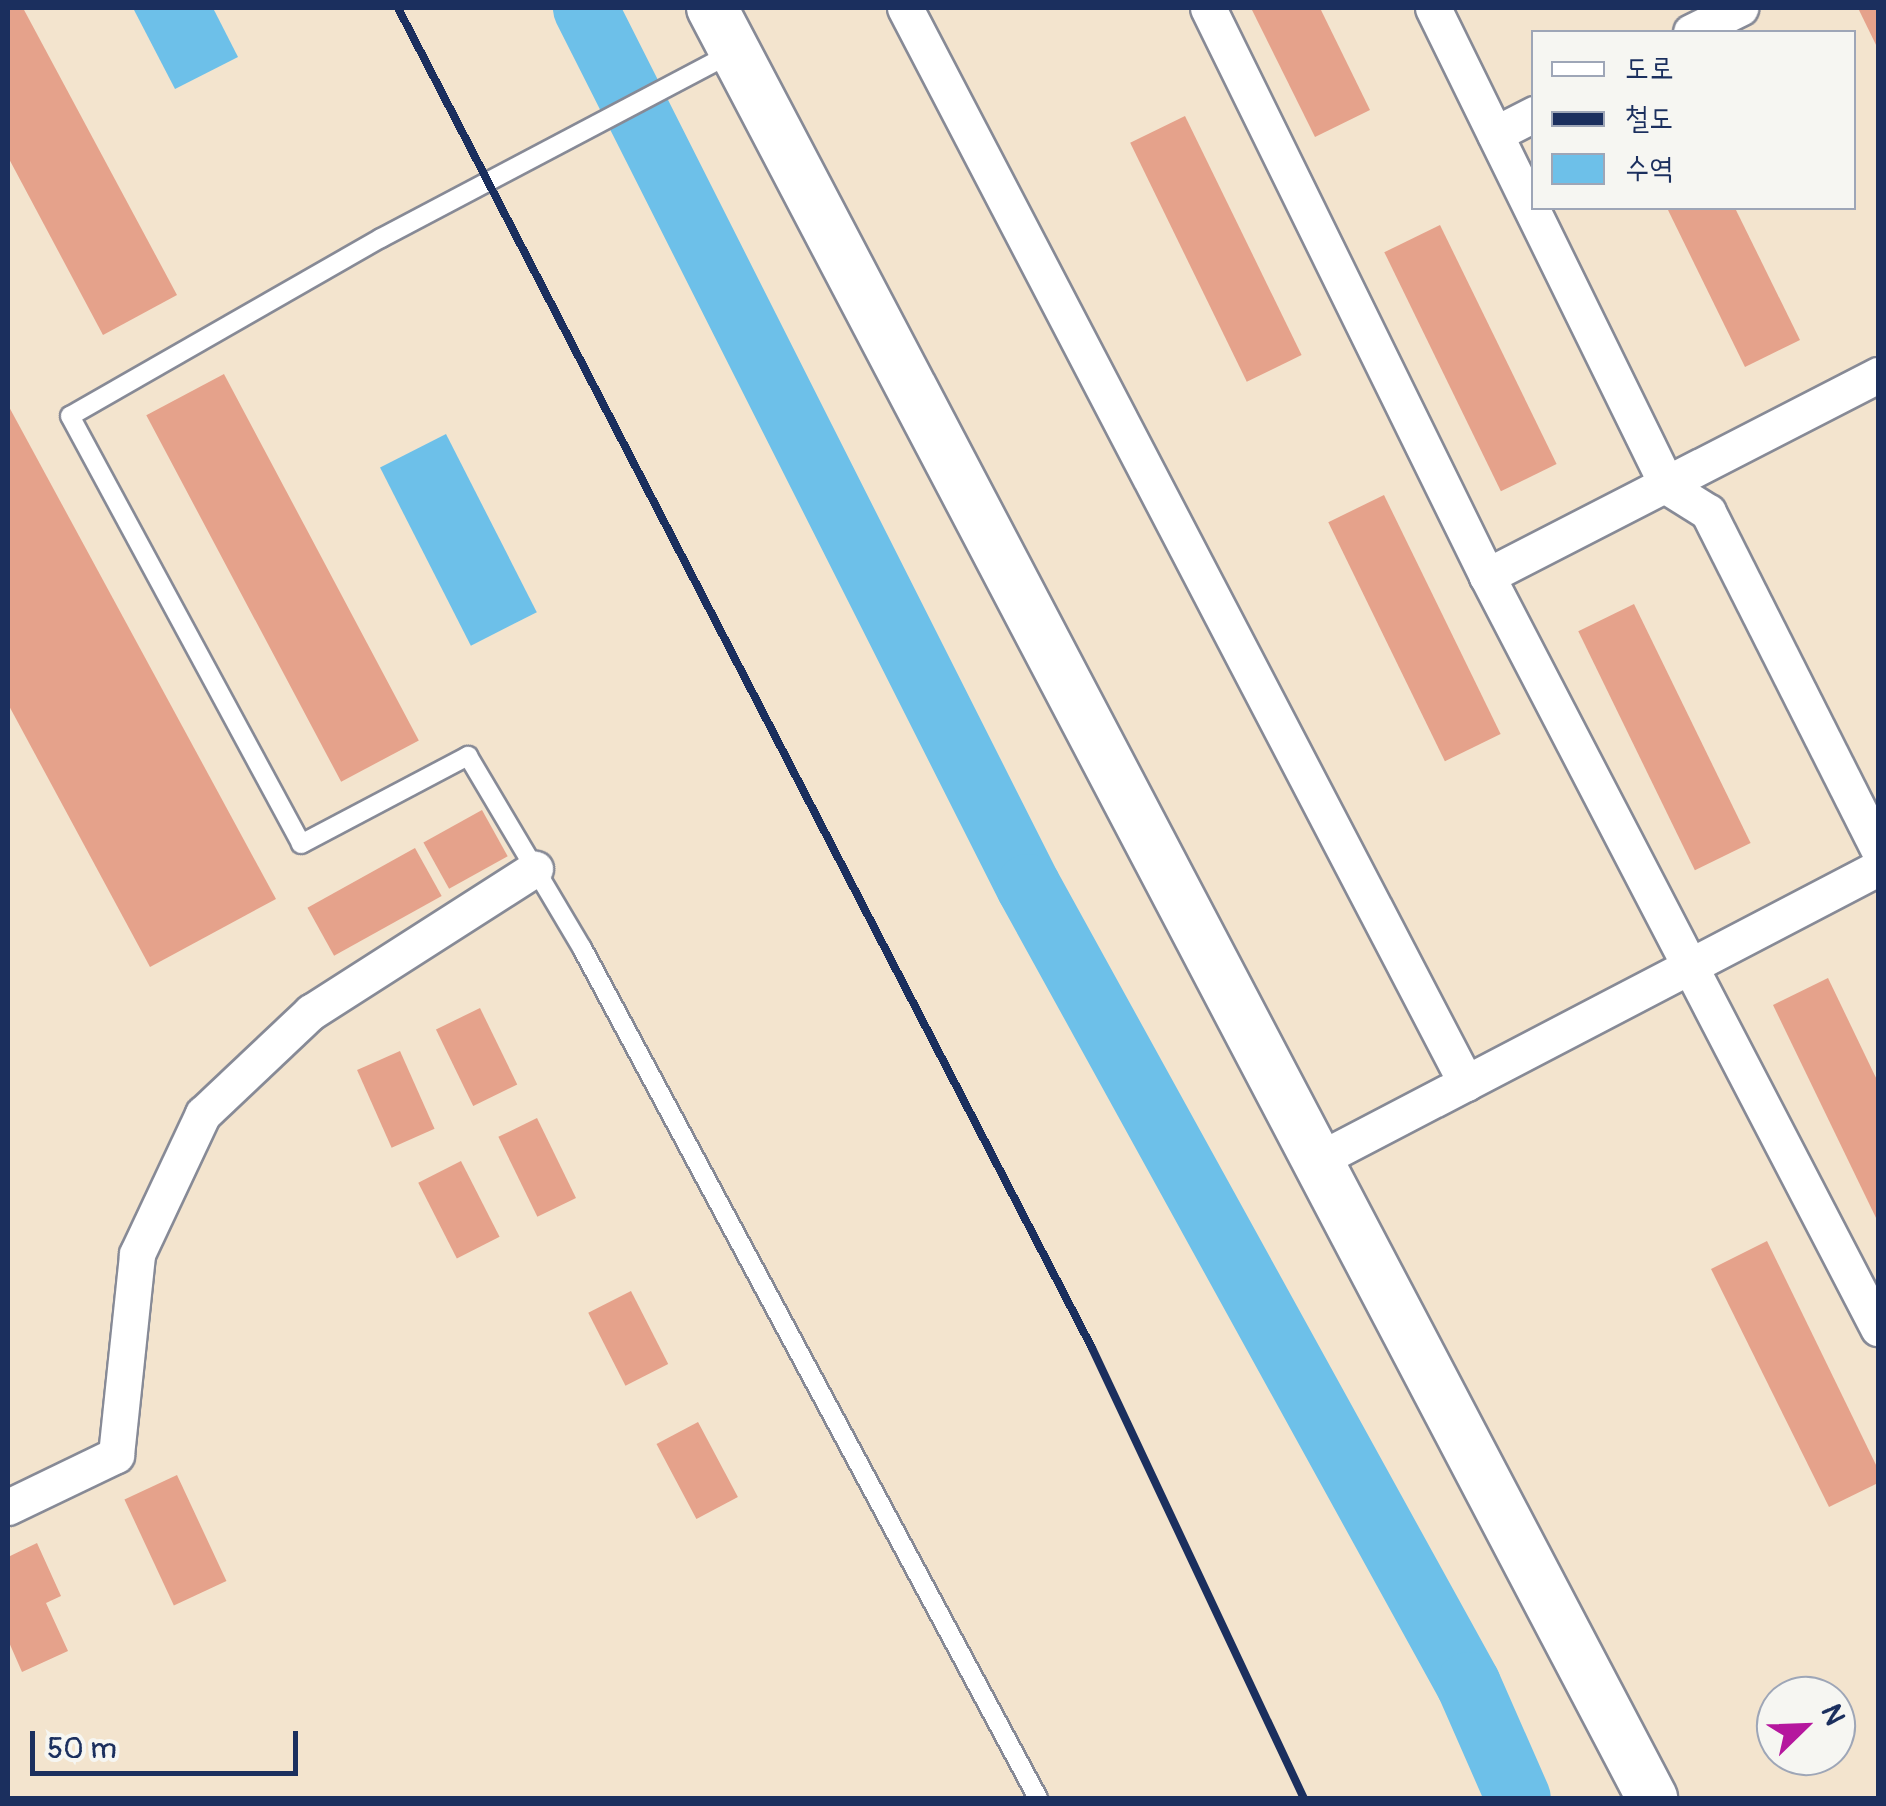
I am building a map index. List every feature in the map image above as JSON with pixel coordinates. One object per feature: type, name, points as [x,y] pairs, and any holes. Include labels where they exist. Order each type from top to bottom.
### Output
[{"type":"street","points":[[712,8],[1652,1798]]},
{"type":"street","points":[[905,8],[1466,1083]]},
{"type":"street","points":[[1208,8],[1487,576],[1878,1328]]},
{"type":"street","points":[[1433,8],[1531,209]]},
{"type":"street","points":[[1695,30],[1740,8]]},
{"type":"street","points":[[1494,134],[1531,116]]},
{"type":"street","points":[[1531,210],[1668,487],[1708,512],[1878,848]]},
{"type":"street","points":[[1487,576],[1668,487],[1878,374]]},
{"type":"street","points":[[1318,1160],[1878,868]]},
{"type":"street","points":[[8,1507],[116,1455],[137,1254],[202,1114],[312,1012],[535,869]]},
{"type":"lane","points":[[735,51],[381,238],[70,416],[300,844],[468,756],[535,869],[815,1374],[1038,1798]]},
{"type":"water","points":[[133,8],[213,8],[238,57],[175,89]]},
{"type":"water","points":[[446,434],[537,612],[471,646],[380,468]]},
{"type":"building","points":[[8,8],[23,8],[177,295],[103,335],[8,157]]},
{"type":"building","points":[[1251,8],[1320,8],[1370,110],[1315,137]]},
{"type":"building","points":[[1858,8],[1878,8],[1878,49]]},
{"type":"building","points":[[1185,116],[1302,355],[1247,382],[1130,143]]},
{"type":"building","points":[[1668,210],[1736,210],[1800,340],[1745,367]]},
{"type":"building","points":[[1440,225],[1557,464],[1501,491],[1384,252]]},
{"type":"building","points":[[224,374],[419,740],[341,782],[146,415]]},
{"type":"building","points":[[8,405],[276,899],[150,967],[8,704]]},
{"type":"building","points":[[1384,495],[1501,734],[1445,761],[1328,522]]},
{"type":"building","points":[[1634,604],[1751,843],[1695,870],[1578,631]]},
{"type":"building","points":[[482,810],[508,856],[449,889],[423,842]]},
{"type":"building","points":[[415,848],[442,896],[334,956],[307,908]]},
{"type":"building","points":[[1828,978],[1878,1082],[1878,1222],[1773,1005]]},
{"type":"building","points":[[480,1008],[517,1084],[473,1106],[436,1029]]},
{"type":"building","points":[[400,1051],[435,1129],[392,1148],[357,1070]]},
{"type":"building","points":[[537,1118],[576,1198],[537,1217],[498,1137]]},
{"type":"building","points":[[461,1161],[500,1237],[457,1259],[418,1183]]},
{"type":"building","points":[[1767,1241],[1878,1469],[1878,1483],[1829,1507],[1711,1269]]},
{"type":"building","points":[[631,1291],[668,1364],[625,1386],[588,1313]]},
{"type":"building","points":[[698,1422],[738,1497],[696,1519],[657,1444]]},
{"type":"building","points":[[177,1475],[226,1581],[174,1606],[124,1500]]},
{"type":"building","points":[[37,1543],[61,1596],[46,1603],[68,1651],[22,1672],[8,1640],[8,1557]]},
{"type":"waterway","points":[[585,8],[1028,886],[1468,1684],[1518,1798]]},
{"type":"railway","points":[[398,8],[1092,1348],[1304,1798]]}]
